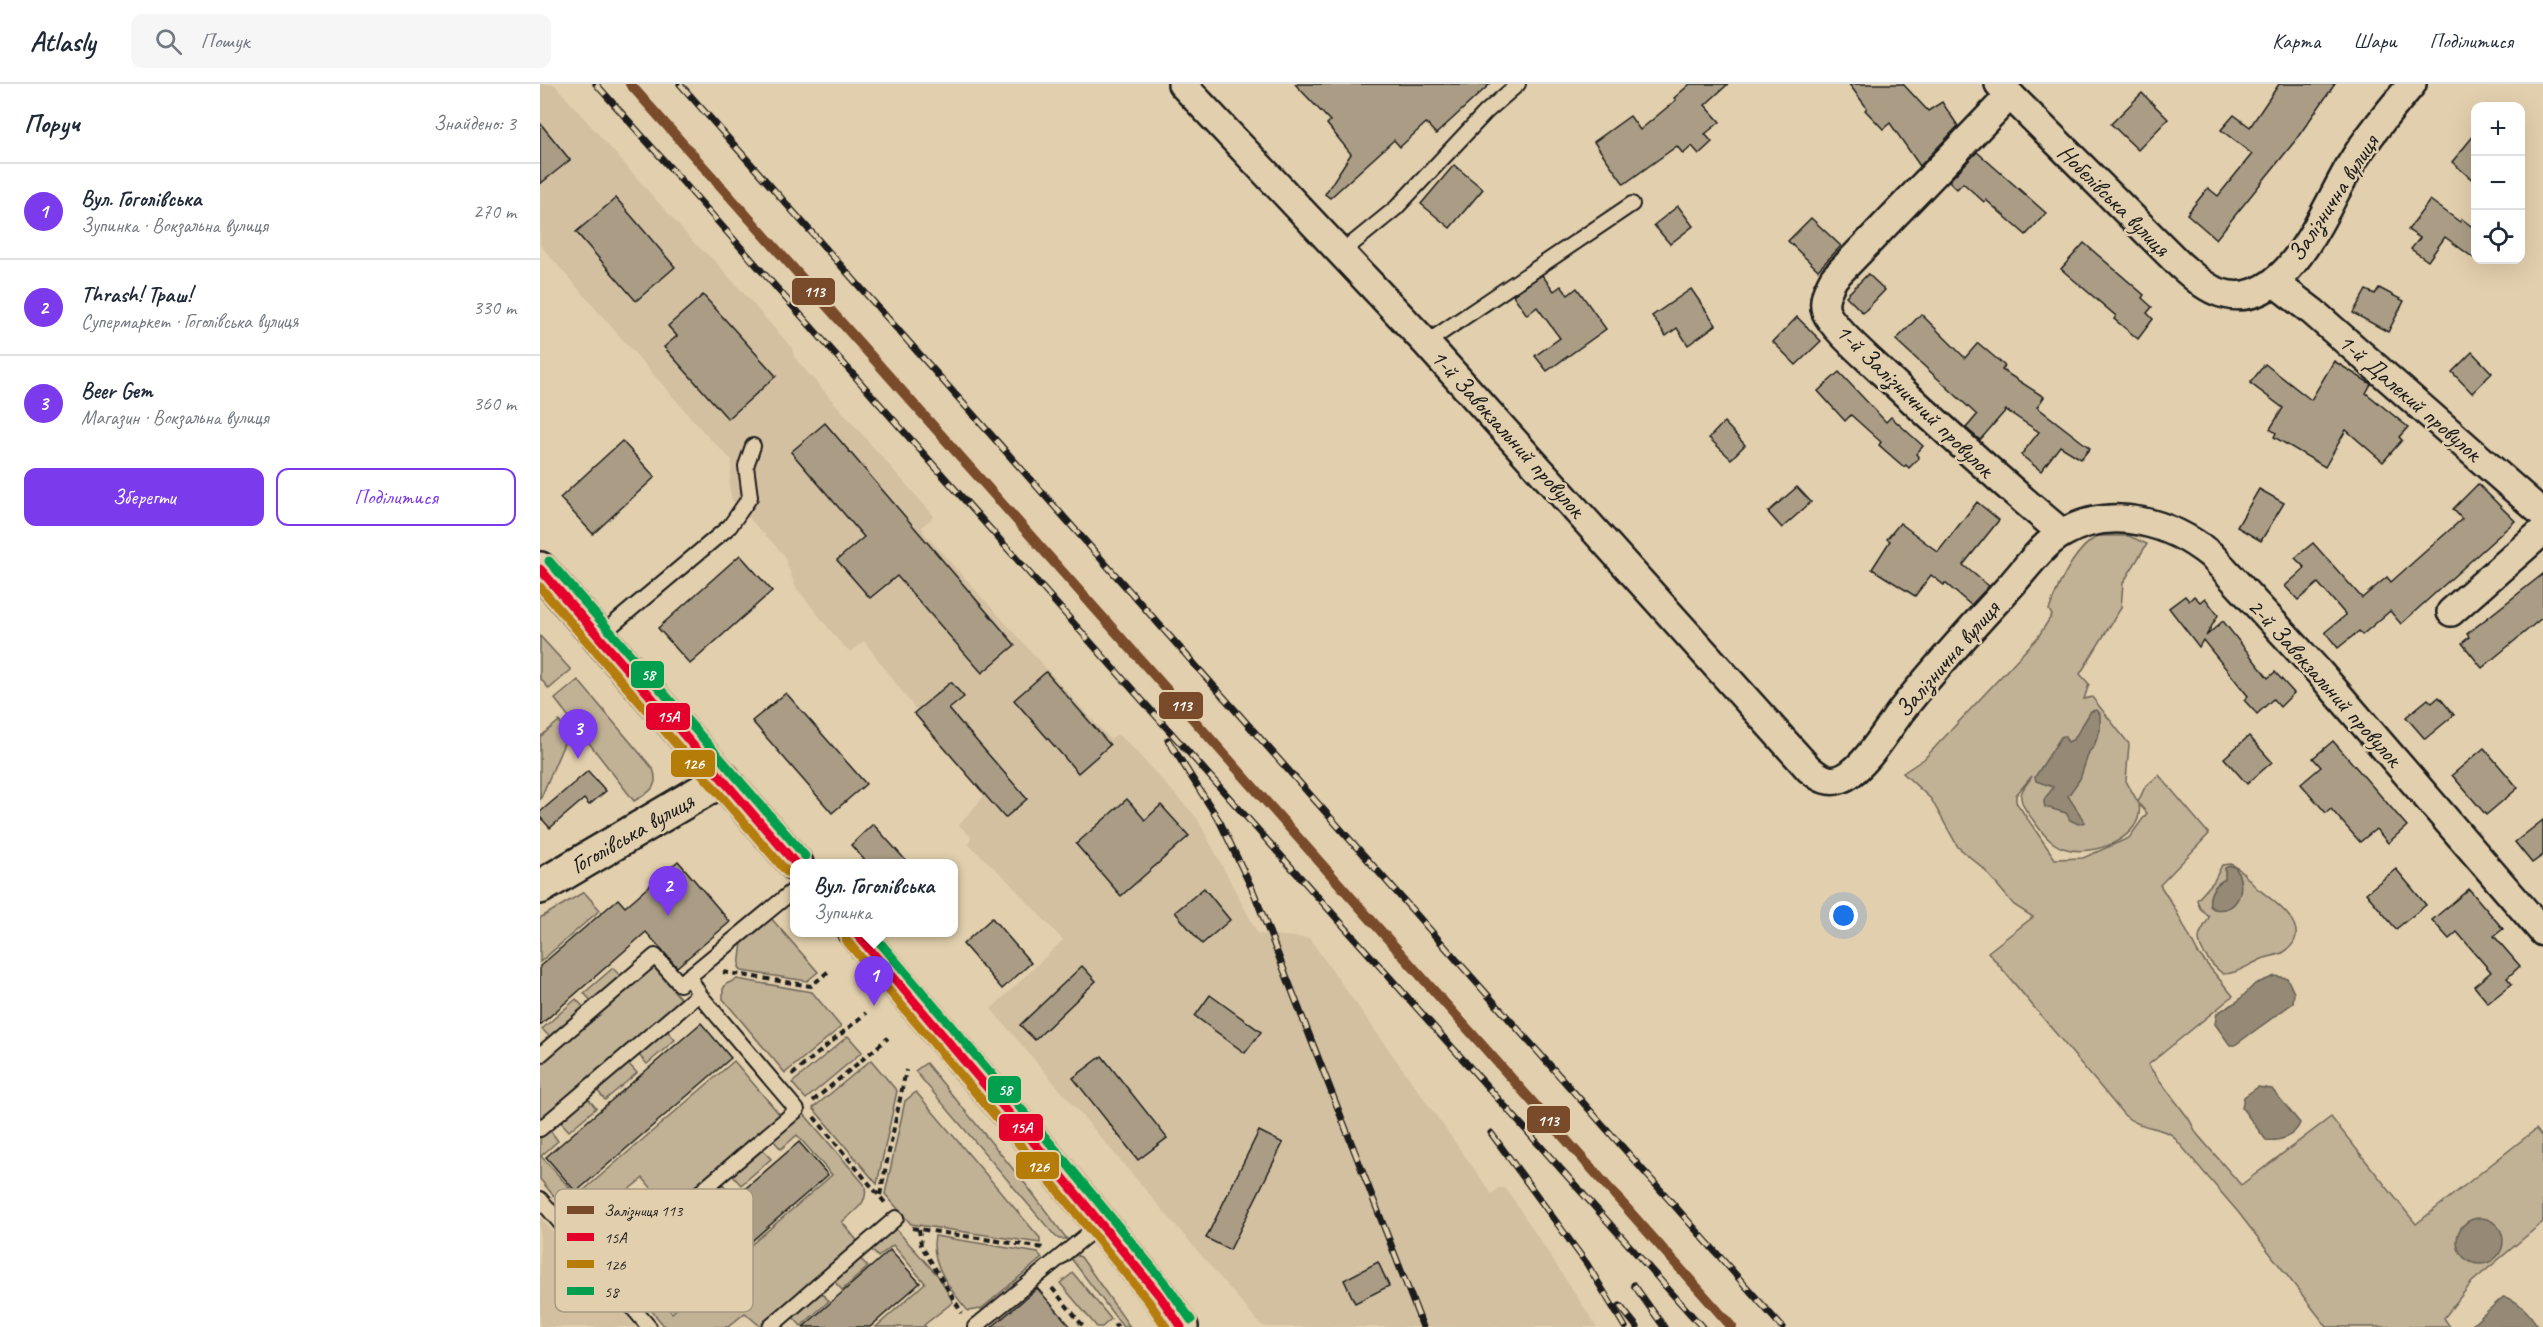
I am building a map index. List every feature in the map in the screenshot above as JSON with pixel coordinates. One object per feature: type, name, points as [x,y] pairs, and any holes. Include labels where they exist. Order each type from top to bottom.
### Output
[{"type":"main road","points":[[540,569],[598,637],[790,878]]},
{"type":"main road","points":[[540,592],[716,783],[791,859]]},
{"type":"main road","name":"Гоголівська вулиця","points":[[540,887],[716,783]]},
{"type":"main road","points":[[841,937],[1087,1235],[1158,1327]]},
{"type":"main road","points":[[858,937],[1098,1219],[1181,1327]]},
{"type":"street","name":"1-й Завокзальний провулок","points":[[1182,84],[1426,343],[1809,769],[1820,778],[1832,781]]},
{"type":"street","name":"Залізнична вулиця","points":[[2241,295],[2259,291],[2275,283],[2290,267],[2324,217],[2351,164],[2412,84]]},
{"type":"street","name":"Нобелівська вулиця","points":[[2004,90],[2180,265],[2204,285],[2223,294],[2241,295]]},
{"type":"street","name":"1-й Залізничний провулок","points":[[2004,90],[1834,278],[1824,300],[1826,312],[1831,321],[1858,349],[1983,467],[2062,533]]},
{"type":"street","name":"1-й Далекий провулок","points":[[2275,283],[2313,312],[2543,514]]},
{"type":"street","name":"2-й Завокзальний провулок","points":[[2062,533],[2086,523],[2114,518],[2140,520],[2185,537],[2211,555],[2318,671],[2543,932]]},
{"type":"street","points":[[2451,612],[2543,531]]},
{"type":"street","name":"Залізнична вулиця","points":[[1832,781],[1845,777],[1857,768],[1904,708],[1979,620],[2046,547],[2062,533]]},
{"type":"lane","points":[[1342,252],[1396,208],[1486,112],[1518,84]]},
{"type":"lane","points":[[1426,343],[1632,204]]},
{"type":"lane","points":[[598,637],[730,526],[750,497],[746,466],[753,446]]},
{"type":"lane","points":[[540,1055],[655,956],[680,984],[790,894]]},
{"type":"lane","points":[[694,972],[699,994],[777,1087],[801,1108],[705,1189]]},
{"type":"lane","points":[[540,1129],[699,994]]},
{"type":"lane","points":[[540,1199],[555,1217]]},
{"type":"lane","points":[[770,1327],[896,1218]]},
{"type":"lane","points":[[975,1327],[1087,1235]]},
{"type":"lane","points":[[636,1312],[649,1327]]},
{"type":"path","points":[[694,972],[811,986],[830,970]]},
{"type":"path","points":[[777,1087],[866,1013]]},
{"type":"path","points":[[888,1038],[801,1108],[880,1196],[903,1227],[1047,1249]]},
{"type":"path","points":[[880,1196],[906,1070]]},
{"type":"path","points":[[919,1229],[921,1245],[964,1317]]},
{"type":"path","points":[[1040,1274],[1084,1327]]},
{"type":"shaded area","points":[[540,84],[554,84],[695,244],[715,261],[792,348],[794,357],[934,516],[922,527],[924,533],[1110,739],[1117,734],[1129,744],[1197,818],[1258,934],[1309,938],[1492,1194],[1498,1188],[1504,1188],[1509,1193],[1597,1327],[1266,1327],[1260,1324],[991,1009],[1063,940],[1003,876],[969,845],[971,837],[959,825],[989,790],[915,709],[864,641],[850,652],[838,640],[795,586],[784,555],[732,500],[729,487],[732,460],[709,438],[540,245]]},
{"type":"shaded area","points":[[2098,536],[2129,536],[2147,544],[2123,583],[2121,608],[2080,674],[2089,684],[2084,699],[2092,697],[2129,744],[2126,781],[2138,802],[2145,787],[2159,775],[2209,834],[2160,885],[2198,953],[2233,996],[2148,1065],[2189,1119],[2197,1134],[2241,1185],[2331,1117],[2416,1224],[2536,1129],[2543,1138],[2543,1222],[2472,1282],[2444,1318],[2450,1327],[2327,1327],[2238,1212],[2172,1135],[2141,1125],[2124,1115],[1988,952],[2033,917],[2014,905],[1983,868],[1958,847],[1931,799],[1903,773],[1924,759],[2038,637],[2052,615],[2049,610],[2062,579],[2074,559],[2089,542]],"holes":[[[2032,776],[2022,792],[2023,805],[2046,836],[2063,848],[2088,850],[2114,843],[2134,827],[2139,816],[2139,804],[2147,813],[2129,838],[2083,858],[2055,859],[2016,802],[2016,795]]]},
{"type":"shaded area","points":[[540,636],[571,670],[549,689],[540,678]]},
{"type":"shaded area","points":[[578,680],[653,769],[655,780],[652,789],[634,801],[555,699]]},
{"type":"shaded area","points":[[2097,710],[2100,714],[2100,730],[2089,752],[2080,779],[2068,796],[2085,822],[2078,824],[2070,820],[2066,813],[2045,807],[2045,798],[2053,787],[2036,781],[2035,777],[2061,737],[2064,736],[2068,742],[2074,739],[2091,711]]},
{"type":"shaded area","points":[[559,721],[568,734],[540,800],[540,737]]},
{"type":"shaded area","points":[[2231,864],[2283,910],[2295,927],[2296,935],[2293,944],[2284,952],[2264,958],[2238,971],[2223,974],[2202,951],[2200,934],[2209,917],[2200,908],[2197,900],[2214,881],[2222,865]]},
{"type":"shaded area","points":[[2235,867],[2239,874],[2239,897],[2230,907],[2214,909],[2210,906],[2211,893],[2225,879],[2225,868]]},
{"type":"shaded area","points":[[584,892],[600,910],[540,962],[540,918]]},
{"type":"shaded area","points":[[770,917],[818,972],[807,981],[742,971],[739,967],[742,942]]},
{"type":"shaded area","points":[[652,965],[681,999],[540,1120],[540,1061]]},
{"type":"shaded area","points":[[613,968],[622,978],[593,1003],[584,993]]},
{"type":"shaded area","points":[[2275,976],[2287,978],[2294,993],[2293,1003],[2235,1045],[2230,1045],[2215,1024],[2217,1013],[2238,1001],[2255,984]]},
{"type":"shaded area","points":[[737,979],[812,992],[841,1027],[785,1073],[723,999],[723,989],[726,984]]},
{"type":"shaded area","points":[[576,999],[585,1009],[551,1038],[542,1029]]},
{"type":"shaded area","points":[[666,1029],[675,1040],[647,1064],[638,1054]]},
{"type":"shaded area","points":[[848,1036],[862,1052],[806,1099],[792,1083]]},
{"type":"shaded area","points":[[871,1060],[897,1091],[877,1184],[813,1108]]},
{"type":"shaded area","points":[[734,1061],[781,1116],[696,1189],[652,1189],[643,1178],[629,1189],[585,1189]]},
{"type":"shaded area","points":[[628,1063],[637,1073],[605,1100],[596,1089]]},
{"type":"shaded area","points":[[926,1063],[1027,1186],[1067,1239],[1059,1239],[1055,1236],[915,1071]]},
{"type":"shaded area","points":[[2258,1087],[2272,1089],[2300,1123],[2291,1135],[2282,1139],[2266,1140],[2242,1108],[2244,1097]]},
{"type":"shaded area","points":[[916,1092],[1040,1238],[1040,1243],[911,1224],[885,1194],[905,1101]]},
{"type":"shaded area","points":[[587,1097],[596,1108],[569,1131],[560,1121]]},
{"type":"shaded area","points":[[804,1114],[864,1184],[866,1190],[863,1201],[842,1222],[859,1243],[761,1327],[745,1313],[728,1327],[665,1327],[653,1312],[753,1312],[753,1243],[832,1175],[797,1135],[781,1149],[773,1140]]},
{"type":"shaded area","points":[[550,1130],[558,1141],[541,1156],[571,1189],[555,1189],[555,1198],[540,1179],[540,1139]]},
{"type":"shaded area","points":[[762,1149],[771,1159],[741,1185],[732,1175]]},
{"type":"shaded area","points":[[722,1183],[727,1189],[715,1189]]},
{"type":"shaded area","points":[[540,1217],[555,1234],[555,1312],[623,1312],[636,1327],[540,1327]]},
{"type":"shaded area","points":[[2480,1218],[2489,1219],[2497,1224],[2502,1232],[2502,1250],[2497,1258],[2489,1263],[2480,1264],[2471,1263],[2463,1258],[2458,1250],[2457,1241],[2458,1232],[2463,1224],[2471,1219]]},
{"type":"shaded area","points":[[894,1227],[939,1277],[953,1302],[924,1325],[926,1327],[876,1327],[925,1283],[893,1245],[878,1257],[870,1248]]},
{"type":"shaded area","points":[[935,1236],[1038,1253],[1042,1258],[981,1309],[968,1311],[949,1286],[939,1267],[935,1256]]},
{"type":"shaded area","points":[[1075,1255],[1081,1257],[1130,1327],[1123,1327],[1070,1257]]},
{"type":"shaded area","points":[[859,1257],[868,1267],[842,1290],[833,1280]]},
{"type":"shaded area","points":[[1073,1273],[1111,1319],[1102,1327],[1097,1327],[1060,1283]]},
{"type":"shaded area","points":[[820,1291],[829,1301],[801,1326],[792,1316]]},
{"type":"shaded area","points":[[2503,1297],[2519,1304],[2538,1327],[2470,1327]]},
{"type":"building","points":[[1295,84],[1490,84],[1436,134],[1426,123],[1400,147],[1394,140],[1330,198],[1325,194],[1351,154],[1327,124],[1330,121]]},
{"type":"building","points":[[1690,84],[1728,84],[1705,105],[1720,122],[1705,134],[1712,142],[1699,154],[1692,146],[1683,154],[1677,146],[1624,184],[1594,142],[1630,116],[1640,130],[1676,100],[1674,98]]},
{"type":"building","points":[[1849,84],[1903,84],[1928,111],[1942,102],[1958,126],[1920,166],[1890,123],[1883,129],[1865,110],[1867,108]]},
{"type":"building","points":[[2279,84],[2335,84],[2295,141],[2216,239],[2187,214],[2208,188],[2218,196],[2252,154],[2221,130],[2234,115],[2250,127]]},
{"type":"building","points":[[2142,93],[2168,119],[2138,150],[2111,124]]},
{"type":"building","points":[[540,123],[570,160],[540,184]]},
{"type":"building","points":[[2471,139],[2471,179],[2452,162]]},
{"type":"building","points":[[1977,152],[2046,213],[2026,235],[1963,183],[1957,189],[1949,181]]},
{"type":"building","points":[[1454,165],[1483,189],[1450,228],[1421,204]]},
{"type":"building","points":[[616,198],[675,267],[636,301],[576,232]]},
{"type":"building","points":[[2430,200],[2460,222],[2462,219],[2471,226],[2471,256],[2445,237],[2428,261],[2411,249],[2420,238],[2408,230]]},
{"type":"building","points":[[1678,206],[1693,226],[1670,244],[1654,225]]},
{"type":"building","points":[[1811,218],[1841,246],[1818,270],[1788,241]]},
{"type":"building","points":[[2084,243],[2144,295],[2142,298],[2152,307],[2147,313],[2153,319],[2138,339],[2114,319],[2116,316],[2061,269]]},
{"type":"building","points":[[1868,274],[1885,290],[1863,313],[1846,296]]},
{"type":"building","points":[[1542,275],[1554,291],[1561,286],[1568,295],[1577,288],[1606,329],[1547,371],[1535,356],[1560,338],[1537,307],[1527,315],[1513,295]]},
{"type":"building","points":[[2379,288],[2404,301],[2388,332],[2353,313],[2366,290],[2375,294]]},
{"type":"building","points":[[1691,289],[1716,325],[1688,345],[1677,328],[1666,336],[1652,316]]},
{"type":"building","points":[[703,295],[776,376],[728,419],[664,347],[677,336],[668,326]]},
{"type":"building","points":[[1921,314],[1965,358],[1978,343],[2005,366],[2002,370],[2044,397],[2037,407],[2090,448],[2081,459],[2060,446],[2041,471],[2021,455],[2039,432],[2006,410],[1980,440],[1966,428],[1977,415],[1896,340]]},
{"type":"building","points":[[1797,317],[1821,341],[1796,365],[1773,342]]},
{"type":"building","points":[[2472,352],[2492,373],[2472,393],[2452,372]]},
{"type":"building","points":[[2334,361],[2371,384],[2366,393],[2408,427],[2399,437],[2402,440],[2383,462],[2346,430],[2325,467],[2274,437],[2276,433],[2270,429],[2283,408],[2250,383],[2265,364],[2311,400]]},
{"type":"building","points":[[1839,372],[1886,422],[1891,417],[1923,446],[1916,454],[1919,458],[1909,468],[1906,465],[1904,467],[1879,445],[1881,442],[1851,415],[1845,421],[1818,391]]},
{"type":"building","points":[[1724,422],[1745,445],[1731,459],[1709,438]]},
{"type":"building","points":[[825,423],[1015,645],[982,673],[897,576],[870,598],[837,560],[864,537],[791,452]]},
{"type":"building","points":[[622,441],[655,477],[593,534],[560,498]]},
{"type":"building","points":[[2478,484],[2515,521],[2401,624],[2390,611],[2362,635],[2359,631],[2338,648],[2325,632],[2346,615],[2318,583],[2298,600],[2285,586],[2305,568],[2295,558],[2313,543],[2362,598],[2387,577],[2391,582],[2462,519],[2453,509]]},
{"type":"building","points":[[1797,487],[1811,502],[1782,528],[1768,512]]},
{"type":"building","points":[[2259,489],[2284,503],[2261,541],[2237,527]]},
{"type":"building","points":[[1977,502],[1999,520],[1963,565],[1989,586],[1971,605],[1945,583],[1944,585],[1931,575],[1915,596],[1872,569],[1890,541],[1887,539],[1900,523],[1938,552]]},
{"type":"building","points":[[740,555],[772,591],[690,664],[658,628]]},
{"type":"building","points":[[2543,574],[2543,617],[2482,668],[2462,643],[2469,637],[2467,634]]},
{"type":"building","points":[[2185,596],[2189,601],[2194,596],[2200,602],[2205,598],[2218,615],[2206,636],[2223,621],[2268,678],[2275,672],[2294,693],[2280,707],[2273,699],[2257,714],[2244,700],[2248,696],[2203,640],[2199,647],[2169,608]]},
{"type":"building","points":[[1046,672],[1110,745],[1078,773],[1014,700]]},
{"type":"building","points":[[951,682],[964,697],[949,709],[1027,799],[1005,818],[914,713]]},
{"type":"building","points":[[786,693],[866,784],[832,813],[752,721]]},
{"type":"building","points":[[2439,697],[2454,715],[2425,739],[2406,717],[2428,699],[2432,703]]},
{"type":"building","points":[[2249,736],[2272,762],[2247,784],[2224,758]]},
{"type":"building","points":[[2333,741],[2407,826],[2388,843],[2376,829],[2360,842],[2331,809],[2326,813],[2301,784],[2321,767],[2313,758]]},
{"type":"building","points":[[2484,748],[2518,788],[2486,815],[2452,775]]},
{"type":"building","points":[[588,771],[606,791],[589,805],[584,799],[550,828],[540,817],[540,812]]},
{"type":"building","points":[[1127,799],[1145,820],[1161,805],[1189,836],[1121,896],[1076,844]]},
{"type":"building","points":[[2543,820],[2543,855],[2532,863],[2515,842]]},
{"type":"building","points":[[873,824],[904,859],[864,859],[851,845]]},
{"type":"building","points":[[678,861],[730,922],[677,967],[646,932],[540,1025],[540,966],[618,899],[625,907]]},
{"type":"building","points":[[2396,869],[2426,905],[2396,929],[2366,893]]},
{"type":"building","points":[[1204,888],[1230,920],[1202,944],[1175,912]]},
{"type":"building","points":[[2469,889],[2503,929],[2494,936],[2520,966],[2507,978],[2512,984],[2488,1003],[2474,986],[2491,972],[2457,932],[2449,939],[2432,920]]},
{"type":"building","points":[[992,918],[1031,963],[1002,989],[963,944]]},
{"type":"building","points":[[1082,966],[1096,981],[1035,1040],[1020,1025]]},
{"type":"building","points":[[1210,995],[1261,1032],[1245,1053],[1195,1016]]},
{"type":"building","points":[[701,1023],[731,1058],[579,1189],[573,1189],[546,1157]]},
{"type":"building","points":[[1102,1056],[1167,1138],[1138,1160],[1073,1078]]},
{"type":"building","points":[[1259,1131],[1283,1143],[1230,1250],[1206,1238]]},
{"type":"building","points":[[799,1142],[828,1175],[753,1240],[753,1189],[745,1189]]},
{"type":"building","points":[[890,1250],[920,1283],[870,1327],[803,1327]]},
{"type":"building","points":[[1378,1262],[1389,1286],[1355,1303],[1344,1280]]},
{"type":"building","points":[[1037,1288],[1071,1327],[992,1327],[1034,1291]]},
{"type":"railway","points":[[596,84],[1702,1327]]},
{"type":"railway","points":[[680,84],[1782,1327]]},
{"type":"railway","points":[[1168,740],[1220,822],[1254,893],[1423,1327]]},
{"type":"railway","points":[[1491,1133],[1587,1264],[1625,1327]]},
{"type":"railway","points":[[1634,1285],[1664,1327]]},
{"type":"railway","points":[[1620,1306],[1637,1327]]},
{"type":"rail line","name":"113","points":[[630,84],[1732,1327]]},
{"type":"transit line","name":"58","points":[[549,561],[805,856]]},
{"type":"transit line","name":"15A","points":[[540,569],[792,859]]},
{"type":"transit line","name":"126","points":[[540,587],[787,872]]},
{"type":"transit line","name":"15A","points":[[859,937],[1041,1151],[1159,1295],[1181,1327]]},
{"type":"transit line","name":"58","points":[[875,937],[1050,1143],[1168,1287],[1191,1320]]},
{"type":"transit line","name":"126","points":[[846,940],[1032,1159],[1149,1302],[1166,1327]]},
{"type":"place","name":"Beer Gem","points":[[578,759]]},
{"type":"place","name":"Thrash! Траш!","points":[[668,916]]},
{"type":"place","name":"Вул. Гоголівська","points":[[874,1006]]}]
